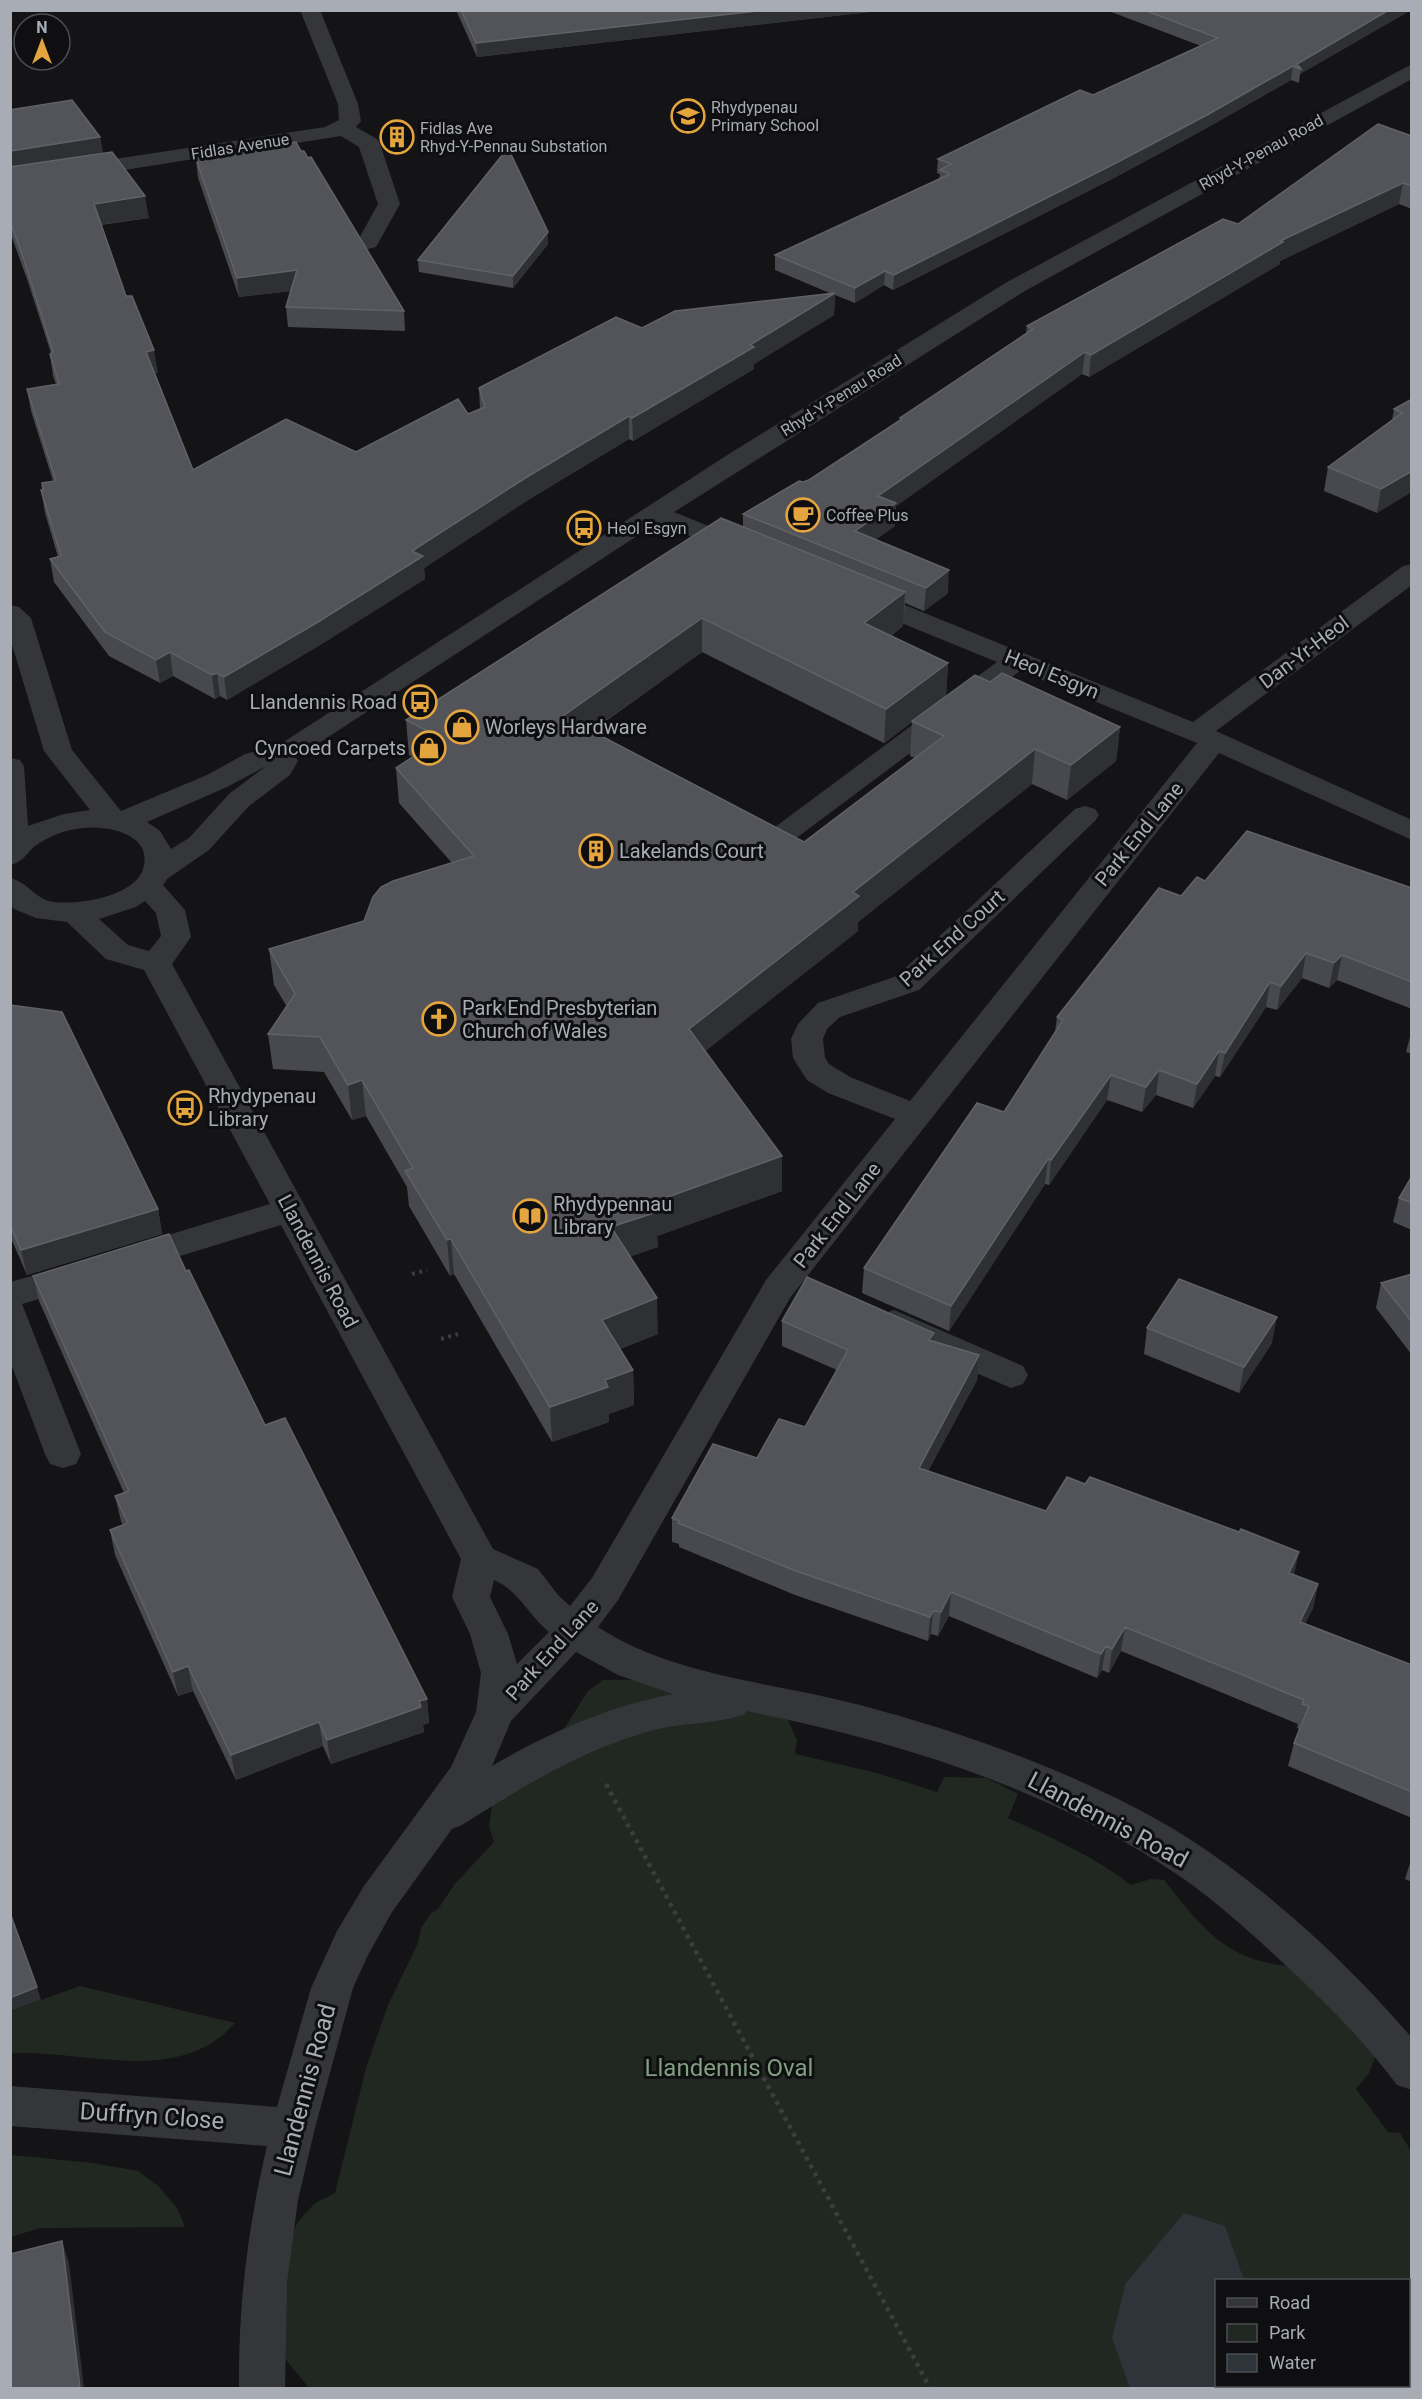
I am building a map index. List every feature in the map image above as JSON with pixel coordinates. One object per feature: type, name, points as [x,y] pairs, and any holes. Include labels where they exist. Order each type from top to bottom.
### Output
[{"type":"street","points":[[310,10],[348,104],[350,121],[343,128],[369,144],[389,204],[368,242]]},
{"type":"street","name":"Rhyd-Y-Penau Road","points":[[117,820],[217,781],[255,760],[289,752],[655,513],[1015,286],[1412,70]]},
{"type":"street","name":"Fidlas Avenue","points":[[10,182],[329,133],[343,128]]},
{"type":"street","points":[[655,513],[765,558]]},
{"type":"street","name":"Dan-Yr-Heol","points":[[1205,737],[1412,572]]},
{"type":"street","name":"Heol Esgyn","points":[[842,589],[1205,737],[1412,831]]},
{"type":"street","points":[[10,613],[18,618],[58,751],[117,820]]},
{"type":"street","points":[[769,845],[1017,660]]},
{"type":"street","name":"Park End Lane","points":[[495,1712],[573,1630],[605,1589],[778,1289],[803,1283],[915,1115],[1205,737]]},
{"type":"street","name":"Rhyd-Y-Penau Road","points":[[76,914],[108,907],[126,900],[199,844],[239,800],[280,769],[289,752]]},
{"type":"street","points":[[10,766],[13,853]]},
{"type":"street","name":"Park End Court","points":[[915,1115],[839,1085],[818,1072],[809,1058],[807,1039],[814,1024],[829,1010],[908,983],[1085,815]]},
{"type":"street","points":[[10,887],[20,898],[41,909],[76,914],[117,952],[156,963],[176,937],[170,910],[151,880],[159,858],[155,845],[146,834],[117,820],[90,818],[56,824],[26,839],[13,853]]},
{"type":"street","points":[[10,918],[41,909]]},
{"type":"street","name":"Llandennis Road","points":[[156,963],[480,1559],[525,1579],[546,1607],[573,1630],[598,1647],[644,1669],[705,1688],[818,1710],[931,1742],[1032,1778],[1121,1820],[1195,1864],[1267,1922],[1330,1980],[1391,2043],[1412,2071]]},
{"type":"street","points":[[10,1295],[290,1210]]},
{"type":"street","points":[[862,1308],[1011,1375]]},
{"type":"street","points":[[10,1313],[63,1454]]},
{"type":"street","name":"Llandennis Road","points":[[262,2388],[265,2283],[276,2200],[293,2128],[332,1988],[352,1944],[378,1899],[465,1779],[480,1751],[495,1712],[500,1673],[489,1634],[471,1597],[480,1559]]},
{"type":"street","name":"Llandennis Road","points":[[436,1820],[542,1757],[587,1734],[628,1719],[699,1704],[769,1701]]},
{"type":"street","name":"Duffryn Close","points":[[10,2106],[293,2128]]},
{"type":"path","points":[[412,1274],[427,1269]]},
{"type":"path","points":[[441,1339],[458,1334]]},
{"type":"path","points":[[600,1773],[930,2388]]},
{"type":"green space","name":"Llandennis Oval","points":[[730,1679],[755,1682],[775,1691],[797,1740],[795,1754],[877,1773],[937,1792],[944,1777],[986,1778],[1018,1794],[1008,1818],[1086,1856],[1131,1885],[1151,1879],[1164,1880],[1204,1927],[1233,1950],[1250,1958],[1292,1966],[1377,2051],[1369,2073],[1356,2089],[1388,2132],[1400,2133],[1411,2151],[1411,2388],[309,2388],[283,2356],[284,2257],[297,2223],[314,2204],[335,2193],[366,2068],[388,2005],[418,1943],[421,1928],[431,1913],[438,1909],[454,1885],[494,1842],[489,1826],[493,1801],[562,1732],[588,1691],[603,1680]]},
{"type":"green space","points":[[80,1986],[235,2023],[212,2043],[187,2054],[159,2060],[129,2061],[39,2053],[11,2053],[11,2011]]},
{"type":"green space","points":[[11,2155],[93,2163],[138,2171],[158,2186],[177,2208],[185,2227],[40,2228],[11,2237]]},
{"type":"water","points":[[1184,2213],[1225,2226],[1244,2279],[1215,2279],[1215,2387],[1294,2388],[1130,2388],[1112,2338],[1126,2283]]},
{"type":"building","points":[[461,10],[766,10],[476,43]]},
{"type":"building","points":[[1144,10],[1389,10],[1297,64],[1301,69],[1293,66],[1114,164],[894,275],[885,271],[855,288],[775,255],[950,174],[940,170],[951,164],[938,159],[1080,90],[1093,95],[1218,38]]},
{"type":"building","points":[[72,100],[100,137],[10,151],[10,110]]},
{"type":"building","points":[[1378,124],[1412,136],[1412,186],[1403,183],[1280,241],[1283,242],[1091,355],[1085,352],[878,496],[896,503],[855,531],[949,570],[926,588],[743,514],[799,481],[809,480],[902,419],[900,418],[1033,329],[1027,326],[1223,219],[1238,224]]},
{"type":"building","points":[[296,142],[308,158],[311,157],[404,311],[286,307],[297,270],[237,278],[196,159]]},
{"type":"building","points":[[508,148],[548,232],[513,276],[418,260]]},
{"type":"building","points":[[112,152],[145,196],[94,204],[126,296],[132,296],[154,350],[146,352],[193,470],[286,419],[356,452],[458,399],[468,414],[485,407],[479,388],[616,317],[642,328],[675,311],[835,293],[750,345],[754,347],[632,418],[629,416],[527,477],[412,551],[423,556],[318,622],[224,677],[217,673],[212,675],[170,652],[156,660],[105,632],[50,559],[61,556],[41,490],[43,490],[42,483],[56,481],[27,389],[59,384],[50,354],[53,352],[10,221],[10,167]]},
{"type":"building","points":[[1412,399],[1412,471],[1381,489],[1328,467],[1402,413],[1394,409]]},
{"type":"building","points":[[721,518],[905,592],[864,623],[948,663],[886,709],[702,618],[563,716],[804,842],[944,736],[912,721],[975,675],[990,682],[1002,673],[1120,727],[1071,765],[1035,749],[853,892],[859,896],[689,1029],[782,1156],[651,1203],[657,1212],[611,1227],[657,1298],[602,1320],[633,1370],[605,1380],[608,1387],[550,1407],[451,1239],[447,1240],[405,1171],[413,1168],[362,1080],[348,1085],[320,1037],[268,1034],[295,994],[269,949],[364,921],[373,897],[381,887],[393,881],[474,856],[396,768],[441,738],[406,720]]},
{"type":"building","points":[[1247,831],[1412,888],[1412,982],[1342,955],[1334,963],[1306,953],[1281,986],[1270,982],[1225,1053],[1219,1051],[1197,1084],[1159,1070],[1146,1087],[1111,1075],[1051,1160],[1048,1159],[951,1306],[864,1268],[977,1103],[1004,1112],[1063,1020],[1057,1017],[1159,888],[1181,896],[1197,877],[1205,881]]},
{"type":"building","points":[[10,1005],[62,1012],[158,1209],[21,1250],[10,1225]]},
{"type":"building","points":[[1412,1176],[1412,1203],[1399,1198]]},
{"type":"building","points":[[169,1234],[265,1425],[285,1418],[427,1699],[419,1701],[421,1707],[327,1740],[319,1722],[231,1755],[188,1666],[173,1672],[110,1530],[128,1523],[115,1496],[129,1491],[33,1276]]},
{"type":"building","points":[[1412,1274],[1412,1322],[1381,1283]]},
{"type":"building","points":[[807,1277],[934,1333],[929,1340],[979,1355],[919,1468],[1046,1511],[1067,1477],[1085,1484],[1090,1477],[1239,1532],[1241,1529],[1299,1552],[1289,1573],[1318,1584],[1300,1622],[1412,1665],[1412,1792],[1294,1743],[1309,1706],[1302,1704],[1304,1700],[1125,1627],[1112,1649],[1106,1646],[1101,1654],[951,1592],[941,1612],[933,1611],[930,1617],[796,1571],[678,1523],[680,1521],[672,1518],[713,1444],[757,1458],[779,1419],[805,1427],[848,1350],[782,1321]]},
{"type":"building","points":[[1179,1279],[1277,1317],[1244,1367],[1147,1328]]},
{"type":"building","points":[[10,1913],[37,1987],[10,1998]]},
{"type":"building","points":[[62,2241],[80,2388],[10,2388],[10,2254]]},
{"type":"place","name":"Rhydypenau Primary School","points":[[688,116]]},
{"type":"place","name":"Fidlas Ave Rhyd-Y-Pennau Substation","points":[[397,137]]},
{"type":"place","name":"Coffee Plus","points":[[803,515]]},
{"type":"place","name":"Heol Esgyn","points":[[584,528]]},
{"type":"place","name":"Llandennis Road","points":[[420,702]]},
{"type":"place","name":"Worleys Hardware","points":[[462,727]]},
{"type":"place","name":"Cyncoed Carpets","points":[[429,748]]},
{"type":"place","name":"Lakelands Court","points":[[596,851]]},
{"type":"place","name":"Park End Presbyterian Church of Wales","points":[[439,1019]]},
{"type":"place","name":"Rhydypenau Library","points":[[185,1108]]},
{"type":"place","name":"Rhydypennau Library","points":[[530,1216]]}]
